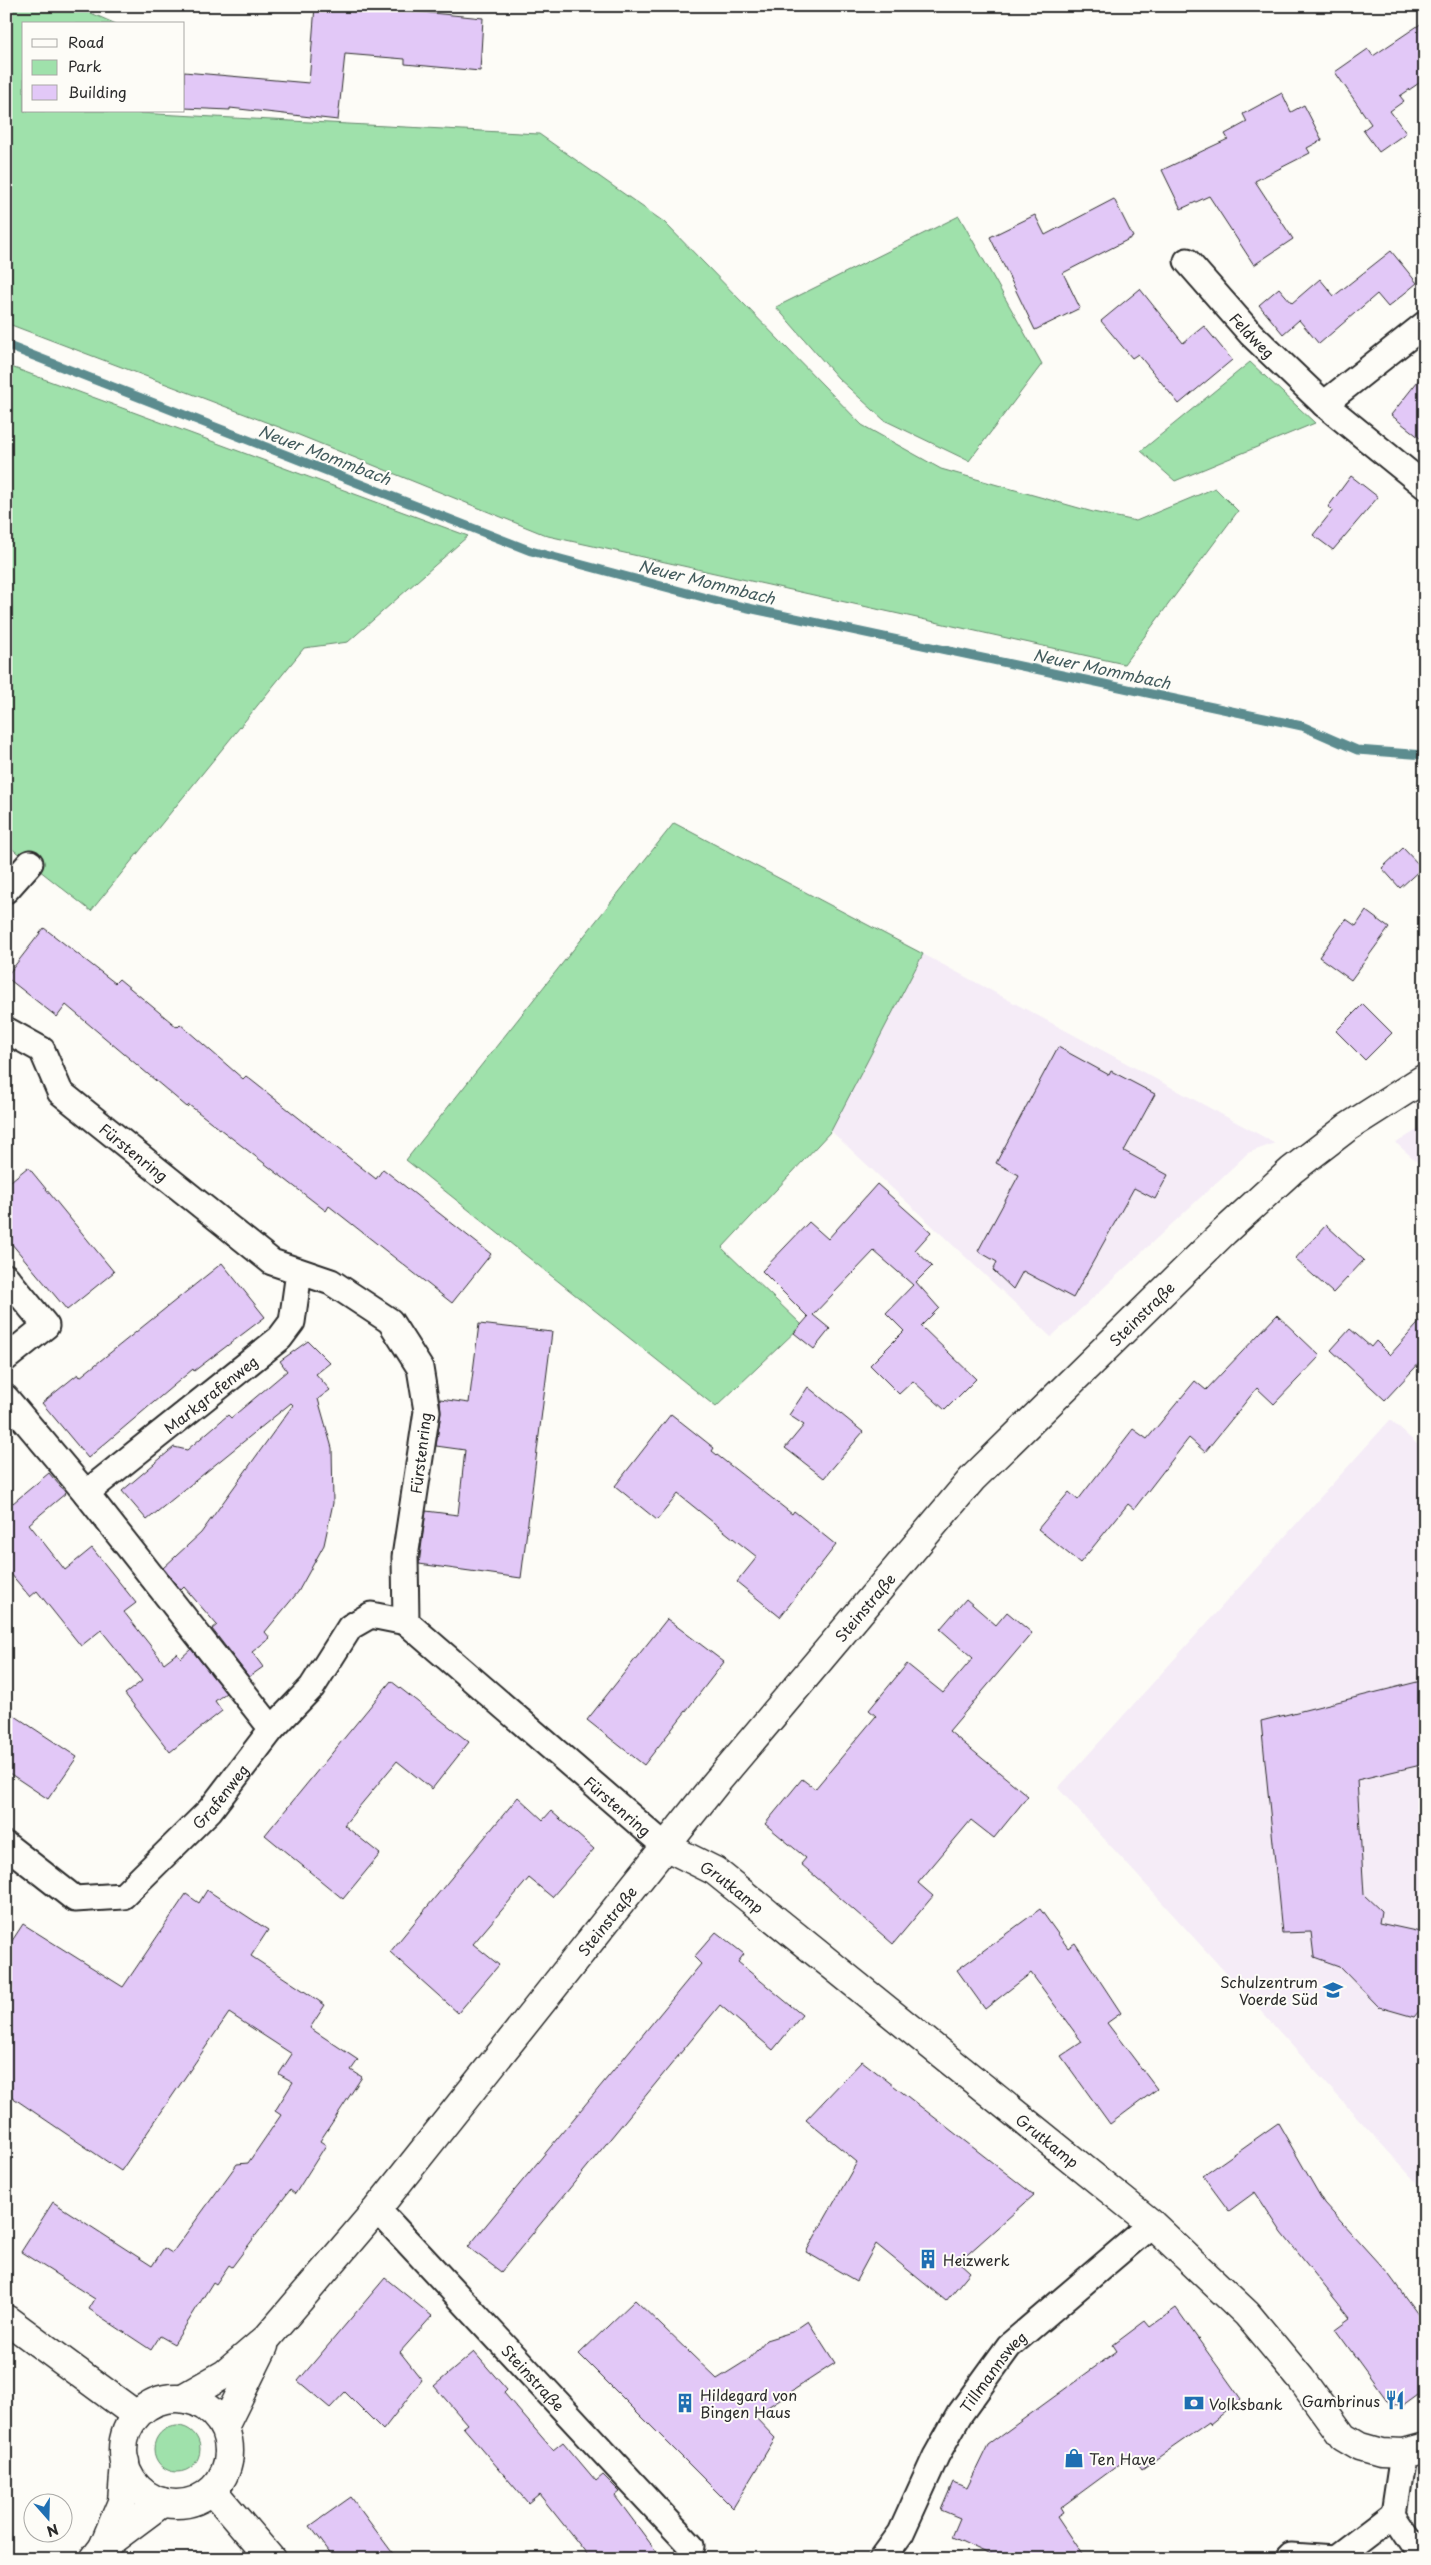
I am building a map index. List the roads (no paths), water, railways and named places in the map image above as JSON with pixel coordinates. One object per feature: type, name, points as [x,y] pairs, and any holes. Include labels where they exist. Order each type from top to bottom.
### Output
[{"type":"street","name":"Feldweg","points":[[1187,261],[1251,334],[1324,404],[1425,486]]},
{"type":"street","points":[[1324,404],[1425,324]]},
{"type":"street","points":[[6,890],[30,863]]},
{"type":"street","name":"Fürstenring","points":[[6,1030],[42,1050],[60,1092],[272,1262],[331,1282],[390,1322],[420,1368],[427,1411],[405,1557],[406,1622],[665,1846]]},
{"type":"street","name":"Steinstraße","points":[[184,2398],[225,2374],[267,2338],[376,2209],[665,1846],[972,1478],[1224,1232],[1292,1170],[1348,1127],[1425,1078]]},
{"type":"street","name":"Markgrafenweg","points":[[86,1494],[280,1338],[292,1322],[299,1272]]},
{"type":"street","points":[[6,1277],[46,1326],[6,1358]]},
{"type":"street","points":[[6,1398],[86,1494],[272,1729]]},
{"type":"street","name":"Grafenweg","points":[[6,1845],[75,1899],[124,1896],[210,1810],[272,1729],[312,1687],[350,1627],[371,1615],[406,1622]]},
{"type":"street","name":"Grutkamp","points":[[665,1846],[715,1870],[1152,2224],[1248,2314],[1301,2379],[1343,2437],[1360,2447],[1381,2453],[1414,2451]]},
{"type":"street","name":"Steinstraße","points":[[376,2209],[691,2546]]},
{"type":"street","name":"Tillmannsweg","points":[[882,2559],[901,2533],[936,2456],[959,2415],[1009,2346],[1152,2224]]},
{"type":"street","points":[[6,2319],[136,2415]]},
{"type":"street","name":"Steinstraße","points":[[224,2427],[267,2338]]},
{"type":"street","points":[[99,2552],[122,2502],[125,2462],[123,2448],[127,2431],[136,2415],[150,2404],[158,2401],[184,2398],[200,2403],[214,2413],[224,2427],[230,2443],[229,2460],[223,2477],[212,2490],[198,2500],[180,2504],[163,2502],[147,2495],[134,2483],[125,2462]]},
{"type":"street","points":[[1288,2559],[1292,2556],[1335,2559],[1394,2514],[1414,2451]]},
{"type":"street","points":[[212,2490],[271,2559]]},
{"type":"street","points":[[99,2552],[163,2502]]},
{"type":"street","points":[[1394,2514],[1424,2559]]},
{"type":"waterway","name":"Neuer Mommbach","points":[[6,345],[531,551],[725,603],[1302,726],[1357,750],[1425,755]]},
{"type":"place","name":"Schulzentrum Voerde Süd","points":[[1333,1990]]},
{"type":"place","name":"Heizwerk","points":[[928,2259]]},
{"type":"place","name":"Gambrinus","points":[[1395,2400]]},
{"type":"place","name":"Hildegard von Bingen Haus","points":[[685,2403]]},
{"type":"place","name":"Volksbank","points":[[1194,2403]]},
{"type":"place","name":"Ten Have","points":[[1074,2458]]}]
